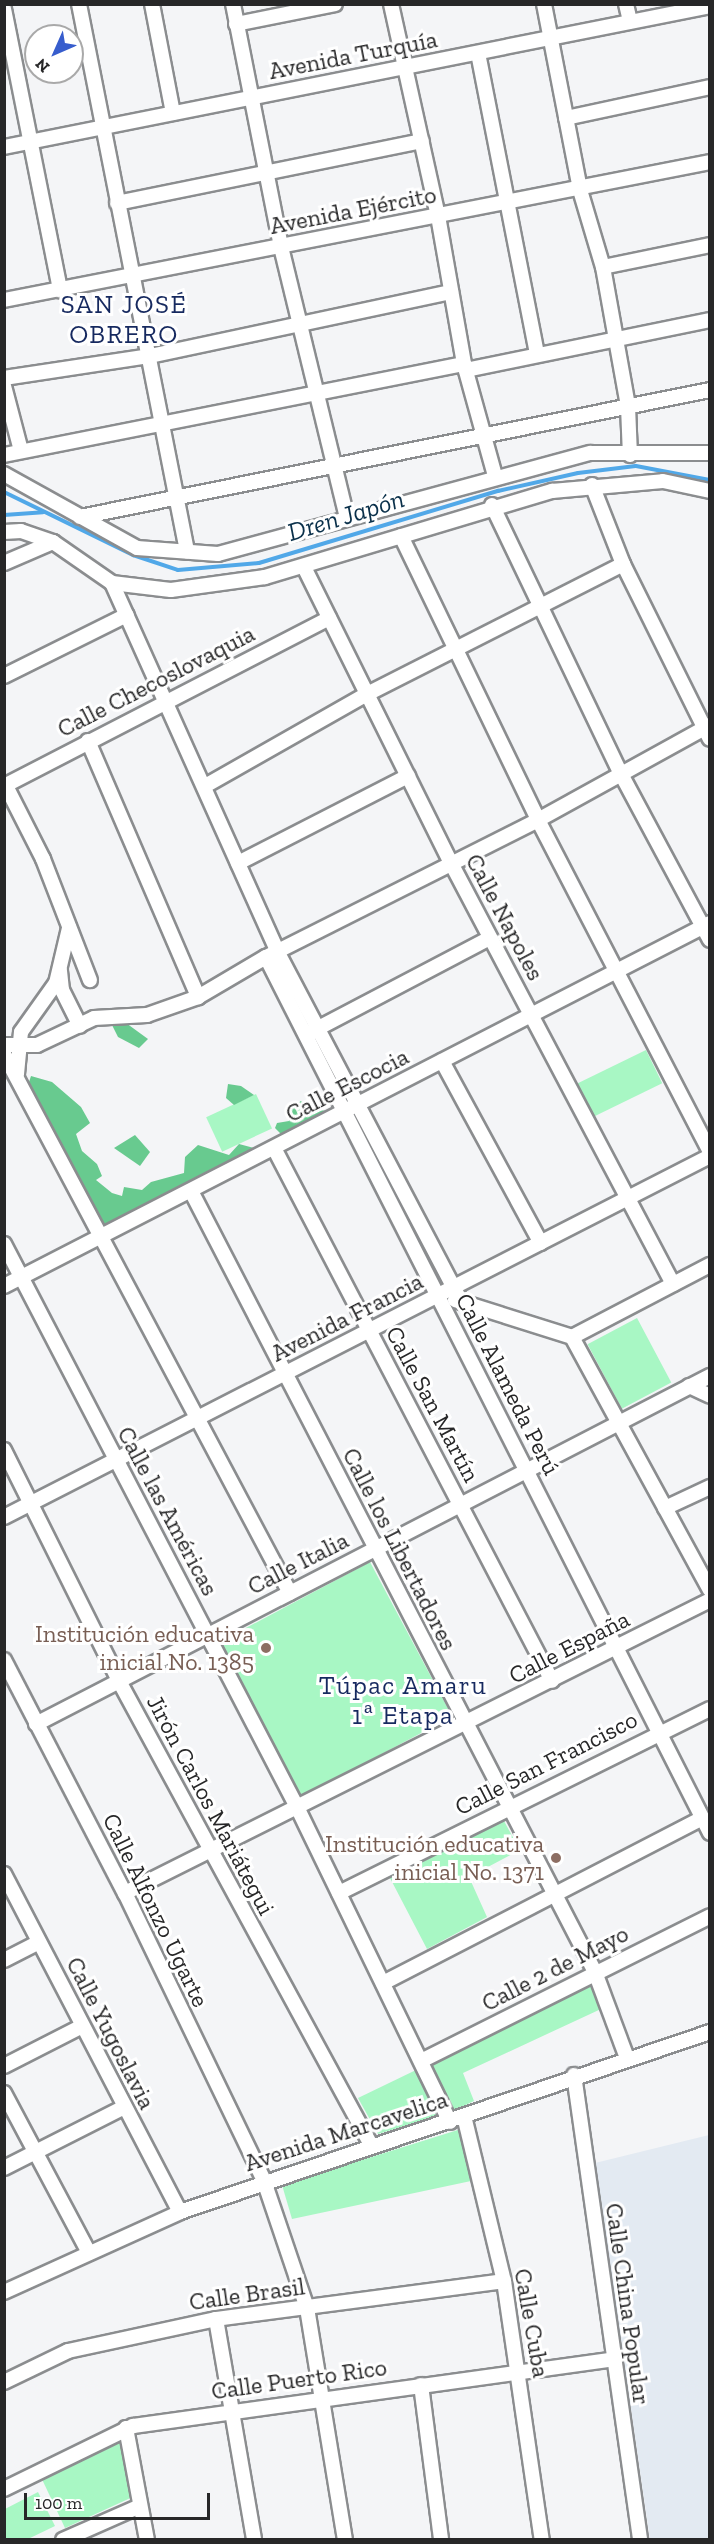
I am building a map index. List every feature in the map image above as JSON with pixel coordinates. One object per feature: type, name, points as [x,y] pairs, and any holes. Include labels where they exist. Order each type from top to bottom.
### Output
[{"type":"street","points":[[79,4],[132,276],[165,422],[187,551]]},
{"type":"street","points":[[152,4],[173,114]]},
{"type":"street","points":[[233,4],[281,247],[318,394],[331,467],[347,518]]},
{"type":"street","points":[[236,24],[335,4]]},
{"type":"street","points":[[390,4],[438,216],[465,367],[495,476]]},
{"type":"street","points":[[544,4],[580,190],[603,267],[628,406],[630,454]]},
{"type":"street","points":[[627,4],[630,22]]},
{"type":"street","name":"Avenida Turquía","points":[[4,147],[703,6]]},
{"type":"street","points":[[4,9],[60,290]]},
{"type":"street","points":[[478,53],[510,203],[537,354]]},
{"type":"street","points":[[566,118],[710,87]]},
{"type":"street","points":[[117,203],[422,141]]},
{"type":"street","name":"Avenida Ejército","points":[[4,300],[580,190],[710,162]]},
{"type":"street","points":[[603,267],[710,245]]},
{"type":"street","points":[[4,378],[150,356],[451,292]]},
{"type":"street","points":[[4,455],[165,422],[710,320]]},
{"type":"street","points":[[4,386],[21,451]]},
{"type":"street","points":[[80,517],[177,494],[331,467],[710,390]]},
{"type":"street","points":[[4,474],[136,548],[218,554],[495,476],[591,453],[710,453]]},
{"type":"street","points":[[4,532],[21,531],[52,542],[112,583],[171,590],[212,587],[304,567],[492,505],[592,485],[663,482],[704,489],[710,500]]},
{"type":"street","points":[[11,1044],[37,1045],[111,1014],[147,1015],[198,997],[272,954],[538,820],[621,774],[708,730],[623,564],[592,485]]},
{"type":"street","points":[[492,505],[621,774],[706,925],[710,940]]},
{"type":"street","points":[[401,536],[538,820],[618,971],[710,1154]]},
{"type":"street","points":[[4,563],[52,542]]},
{"type":"street","points":[[205,786],[367,694],[623,564]]},
{"type":"street","name":"Calle Napoles","points":[[304,567],[451,863],[673,1284]]},
{"type":"street","points":[[112,583],[205,786],[238,863],[272,954],[316,1029],[351,1108],[461,1301]]},
{"type":"street","points":[[4,676],[127,615]]},
{"type":"street","name":"Calle Checoslovaquia","points":[[5,786],[166,699],[329,618]]},
{"type":"street","points":[[88,741],[198,997]]},
{"type":"street","points":[[238,863],[408,777]]},
{"type":"street","points":[[5,786],[43,859],[90,980]]},
{"type":"street","name":"Calle Escocia","points":[[4,1286],[102,1238],[706,925]]},
{"type":"street","points":[[17,1078],[11,1044],[26,1020],[56,983],[69,928]]},
{"type":"street","points":[[303,1036],[490,938]]},
{"type":"street","name":"Calle Alameda Perú","points":[[272,954],[303,1036],[351,1108],[438,1296],[710,1833]]},
{"type":"street","points":[[60,969],[62,990],[80,1026]]},
{"type":"street","points":[[4,1054],[290,1593]]},
{"type":"street","points":[[442,1061],[541,1243]]},
{"type":"street","name":"Calle San Martín","points":[[274,1148],[552,1681]]},
{"type":"street","name":"Avenida Francia","points":[[4,1517],[114,1458],[199,1418],[453,1289],[710,1154]]},
{"type":"street","name":"Calle los Libertadores","points":[[191,1191],[374,1550],[595,1972],[627,2058]]},
{"type":"street","name":"Calle las Américas","points":[[4,1244],[297,1807],[450,2122]]},
{"type":"street","points":[[572,1337],[710,1265]]},
{"type":"street","points":[[438,1296],[461,1301],[572,1337],[616,1424],[710,1590]]},
{"type":"street","name":"Calle Italia","points":[[36,1724],[710,1376]]},
{"type":"street","points":[[689,1386],[710,1396]]},
{"type":"street","name":"Jirón Carlos Mariátegui","points":[[4,1450],[119,1681],[371,2145]]},
{"type":"street","points":[[665,1508],[710,1487]]},
{"type":"street","name":"Calle España","points":[[125,1893],[710,1600]]},
{"type":"street","name":"Calle Alfonzo Ugarte","points":[[4,1660],[125,1893],[264,2181],[306,2308],[345,2540]]},
{"type":"street","name":"Calle San Francisco","points":[[339,1893],[710,1708]]},
{"type":"street","points":[[383,1983],[702,1818]]},
{"type":"street","name":"Calle Yugoslavia","points":[[4,1874],[180,2212]]},
{"type":"street","name":"Calle 2 de Mayo","points":[[421,2061],[710,1916]]},
{"type":"street","points":[[4,1960],[39,1942]]},
{"type":"street","points":[[4,2066],[82,2026]]},
{"type":"street","name":"Avenida Marcavelica","points":[[4,2292],[180,2212],[264,2181],[371,2145],[450,2122],[574,2075],[710,2032]]},
{"type":"street","name":"Calle China Popular","points":[[574,2075],[640,2540]]},
{"type":"street","points":[[4,2093],[89,2253]]},
{"type":"street","points":[[4,2168],[124,2108]]},
{"type":"street","name":"Calle Cuba","points":[[464,2116],[504,2281],[542,2540]]},
{"type":"street","name":"Calle Brasil","points":[[4,2382],[68,2351],[216,2319],[504,2281]]},
{"type":"street","points":[[216,2319],[254,2540]]},
{"type":"street","name":"Calle Puerto Rico","points":[[4,2489],[126,2428],[233,2411],[613,2359]]},
{"type":"street","points":[[421,2385],[441,2540]]},
{"type":"street","points":[[126,2428],[147,2540]]},
{"type":"street","points":[[63,2540],[140,2506]]},
{"type":"shaded area","points":[[709,2135],[709,2539],[650,2539],[595,2163]]},
{"type":"green space","points":[[111,1023],[126,1023],[148,1039],[139,1048],[118,1037]]},
{"type":"green space","points":[[646,1050],[662,1083],[589,1119],[573,1086]]},
{"type":"green space","points":[[31,1076],[52,1082],[81,1107],[90,1123],[76,1134],[82,1151],[97,1164],[102,1176],[96,1180],[112,1193],[122,1196],[124,1187],[142,1190],[151,1182],[184,1173],[185,1157],[198,1145],[229,1155],[239,1144],[254,1148],[256,1155],[102,1238],[27,1088]]},
{"type":"green space","points":[[228,1084],[241,1086],[254,1095],[234,1105],[226,1098]]},
{"type":"green space","points":[[256,1094],[272,1128],[222,1152],[206,1117]]},
{"type":"green space","points":[[301,1101],[310,1110],[337,1111],[286,1139],[275,1128],[277,1123],[289,1121],[288,1109]]},
{"type":"green space","points":[[135,1135],[150,1152],[140,1166],[114,1148]]},
{"type":"green space","points":[[637,1318],[671,1382],[622,1409],[588,1344]]},
{"type":"green space","points":[[370,1562],[452,1717],[300,1797],[218,1643]]},
{"type":"green space","points":[[504,1821],[520,1850],[469,1877],[487,1917],[427,1949],[390,1878]]},
{"type":"green space","points":[[591,1984],[601,2009],[463,2073],[474,2101],[453,2111],[431,2066]]},
{"type":"green space","points":[[416,2070],[438,2116],[378,2134],[358,2098]]},
{"type":"green space","points":[[461,2129],[471,2181],[292,2219],[282,2185]]},
{"type":"green space","points":[[123,2441],[137,2495],[65,2528],[40,2475]]},
{"type":"green space","points":[[38,2492],[55,2526],[28,2539],[5,2539],[5,2509]]},
{"type":"waterway","name":"Dren Japón","points":[[4,492],[133,555],[178,570],[259,563],[498,491],[578,473],[636,466],[710,480]]},
{"type":"waterway","points":[[4,515],[43,512]]},
{"type":"place","name":"Institución educativa inicial No. 1385","points":[[266,1648]]},
{"type":"place","name":"Institución educativa inicial No. 1371","points":[[556,1858]]},
{"type":"district","name":"SAN JOSÉ OBRERO","points":[[124,320]]},
{"type":"district","name":"Túpac Amaru 1ª Etapa","points":[[403,1701]]}]
